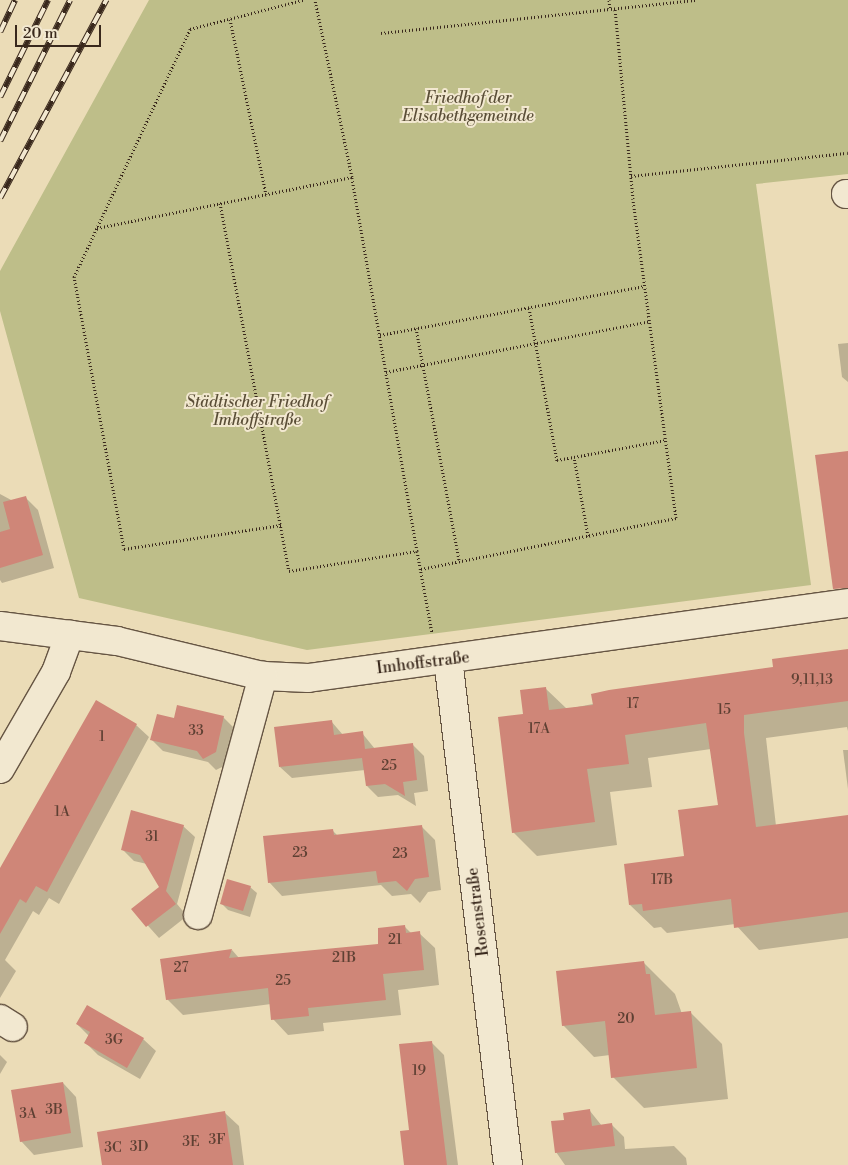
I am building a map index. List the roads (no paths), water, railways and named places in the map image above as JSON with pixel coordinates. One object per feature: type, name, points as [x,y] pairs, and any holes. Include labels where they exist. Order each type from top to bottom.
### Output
[{"type":"street","name":"Imhoffstraße","points":[[0,626],[70,634],[117,642],[263,676],[308,678],[848,603]]},
{"type":"street","points":[[0,769],[56,672],[70,634]]},
{"type":"street","name":"Rosenstraße","points":[[442,660],[508,1165]]},
{"type":"street","points":[[198,915],[263,676]]},
{"type":"railway","points":[[0,32],[15,0]]},
{"type":"railway","points":[[0,97],[48,0]]},
{"type":"railway","points":[[0,141],[70,0]]},
{"type":"railway","points":[[0,198],[106,0]]},
{"type":"park label","name":"Friedhof der Elisabethgemeinde","points":[[468,107]]},
{"type":"park label","name":"Städtischer Friedhof Imhoffstraße","points":[[257,411]]}]
